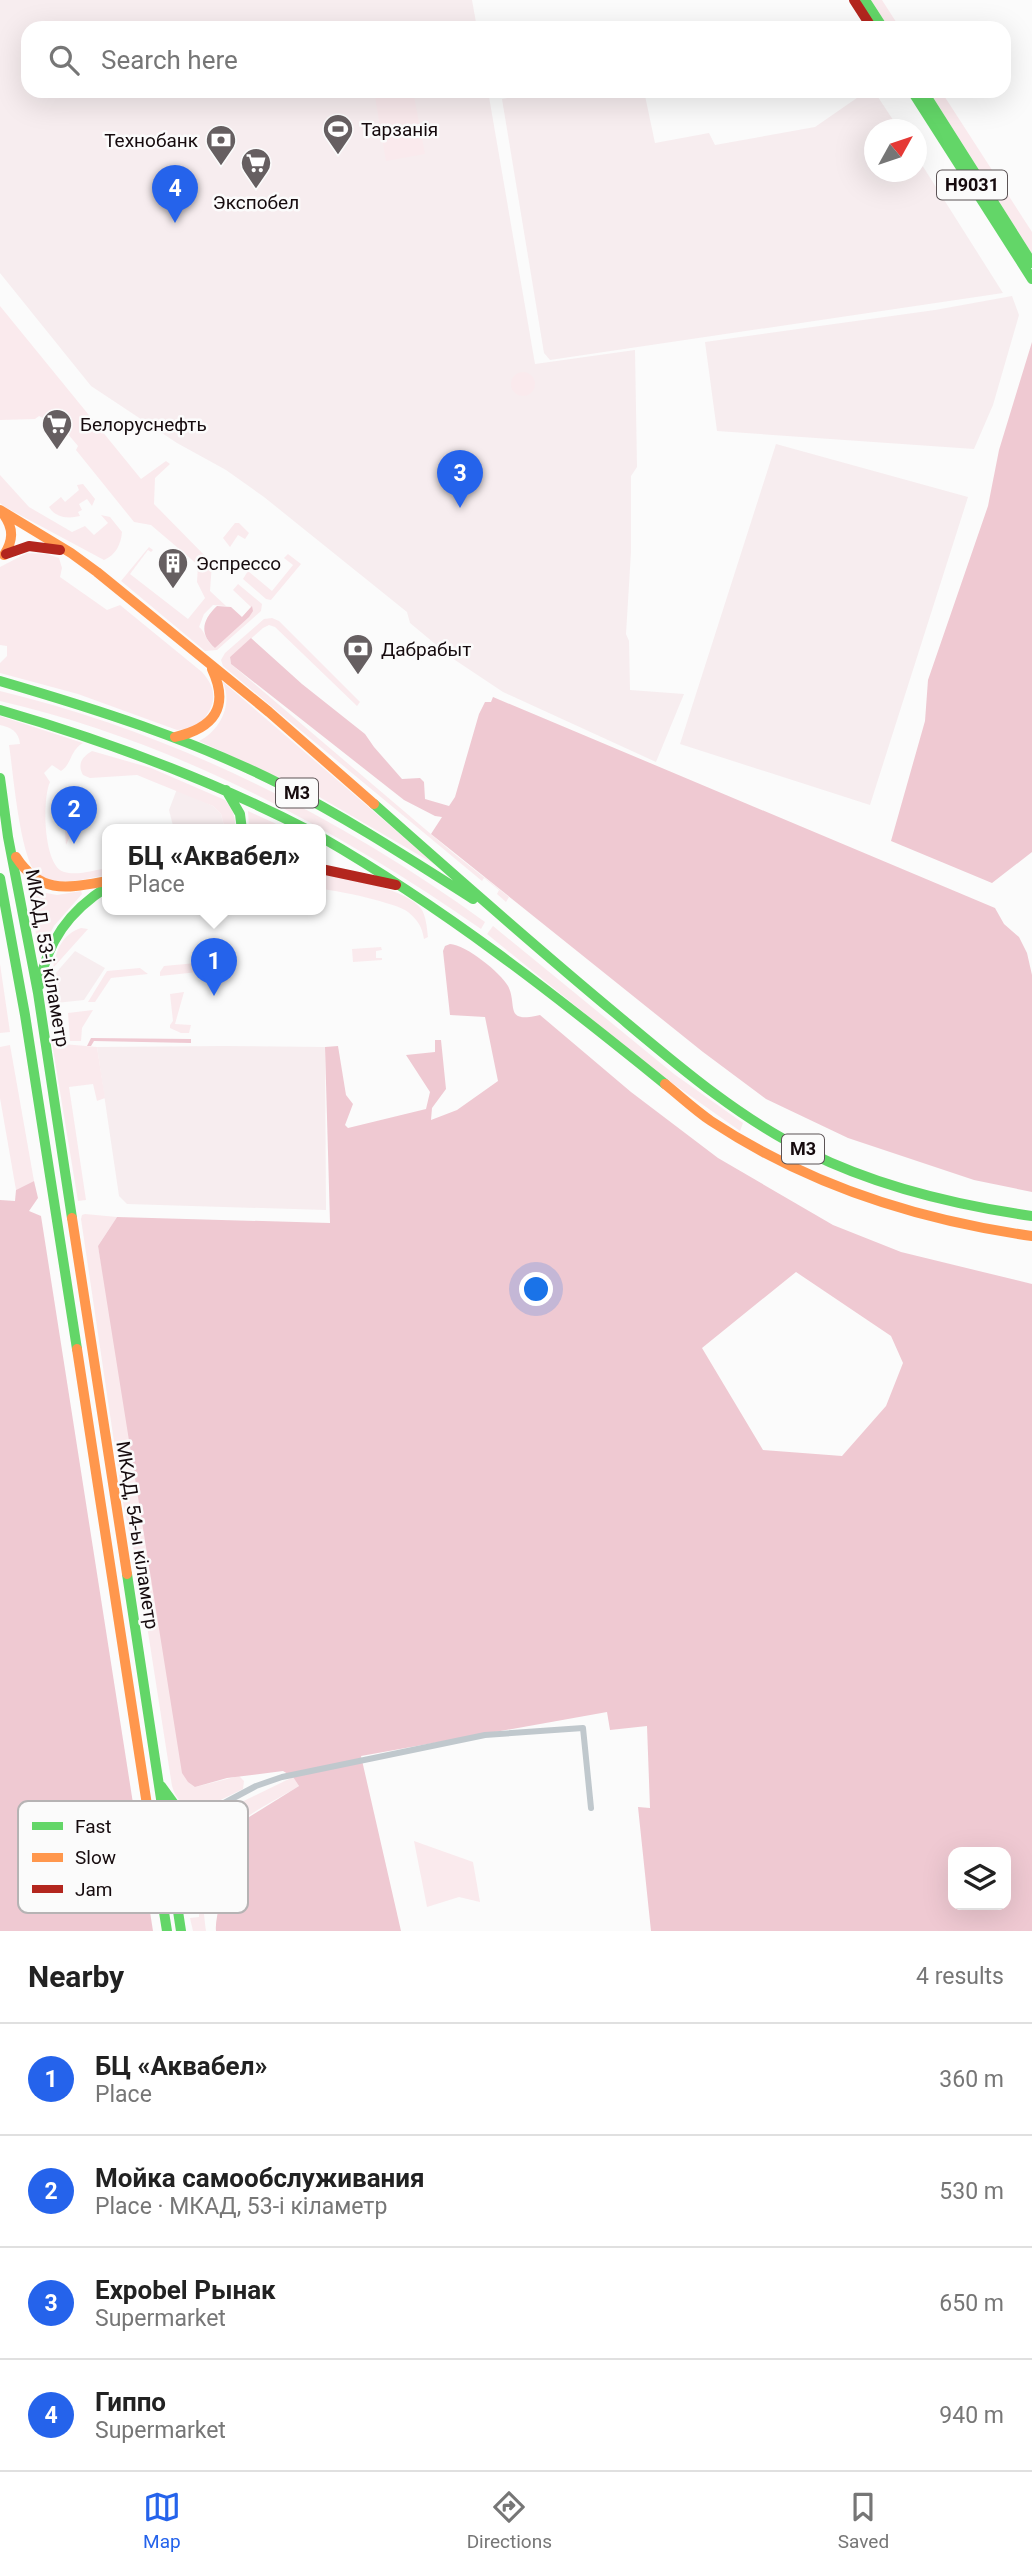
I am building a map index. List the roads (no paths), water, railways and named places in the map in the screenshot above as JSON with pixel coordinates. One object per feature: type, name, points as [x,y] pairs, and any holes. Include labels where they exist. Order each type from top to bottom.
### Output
[{"type":"main road","points":[[854,0],[868,21]]},
{"type":"main road","points":[[865,0],[878,21]]},
{"type":"main road","name":"Н9031","points":[[916,98],[1032,279]]},
{"type":"main road","name":"Н9031","points":[[927,98],[1032,263]]},
{"type":"main road","points":[[1,511],[71,553],[292,730],[498,914]]},
{"type":"main road","points":[[1,511],[13,534],[12,542],[3,556]]},
{"type":"main road","points":[[3,556],[29,546],[71,553]]},
{"type":"main road","points":[[173,737],[197,732],[208,726],[218,710],[220,689],[208,663]]},
{"type":"main road","name":"М3","points":[[0,681],[79,704],[173,737],[281,785],[348,822],[498,914],[680,1068],[744,1114],[808,1152],[870,1178],[927,1196],[993,1212],[1032,1216]]},
{"type":"main road","name":"М3","points":[[0,710],[114,745],[226,790],[296,824]]},
{"type":"main road","name":"МКАД, 53-і кіламетр","points":[[0,778],[8,836],[38,993],[60,1145]]},
{"type":"main road","points":[[226,790],[240,814],[241,824]]},
{"type":"main road","points":[[8,836],[20,865],[39,883],[61,887],[102,882]]},
{"type":"main road","name":"М3","points":[[326,840],[410,890],[480,937],[708,1119],[748,1144],[782,1163],[868,1197],[946,1221],[1032,1236]]},
{"type":"main road","points":[[326,870],[410,890]]},
{"type":"main road","name":"МКАД, 53-і кіламетр","points":[[0,878],[45,1147]]},
{"type":"main road","points":[[38,993],[43,965],[54,938],[83,902],[102,890]]},
{"type":"main road","name":"МКАД, 54-ы кіламетр","points":[[60,1145],[161,1801]]},
{"type":"main road","name":"МКАД, 54-ы кіламетр","points":[[45,1147],[147,1801]]},
{"type":"main road","points":[[1005,1233],[1032,1244]]},
{"type":"main road","points":[[158,1781],[172,1801]]},
{"type":"main road","name":"МКАД, 54-ы кіламетр","points":[[164,1913],[167,1931]]},
{"type":"main road","name":"МКАД, 54-ы кіламетр","points":[[178,1913],[181,1931]]},
{"type":"street","points":[[228,1801],[256,1786],[282,1777],[485,1735],[583,1728],[591,1808]]},
{"type":"place","name":"Тарзанія","points":[[338,156]]},
{"type":"place","name":"Технобанк","points":[[221,167]]},
{"type":"place","name":"Экспобел","points":[[256,190]]},
{"type":"place","name":"Гиппо","points":[[175,223]]},
{"type":"place","name":"Белоруснефть","points":[[57,451]]},
{"type":"place","name":"Expobel Рынак","points":[[460,508]]},
{"type":"place","name":"Эспрессо","points":[[173,590]]},
{"type":"place","name":"Дабрабыт","points":[[358,676]]},
{"type":"place","name":"Мойка самообслуживания","points":[[74,844]]},
{"type":"place","name":"БЦ «Аквабел»","points":[[214,996]]}]
